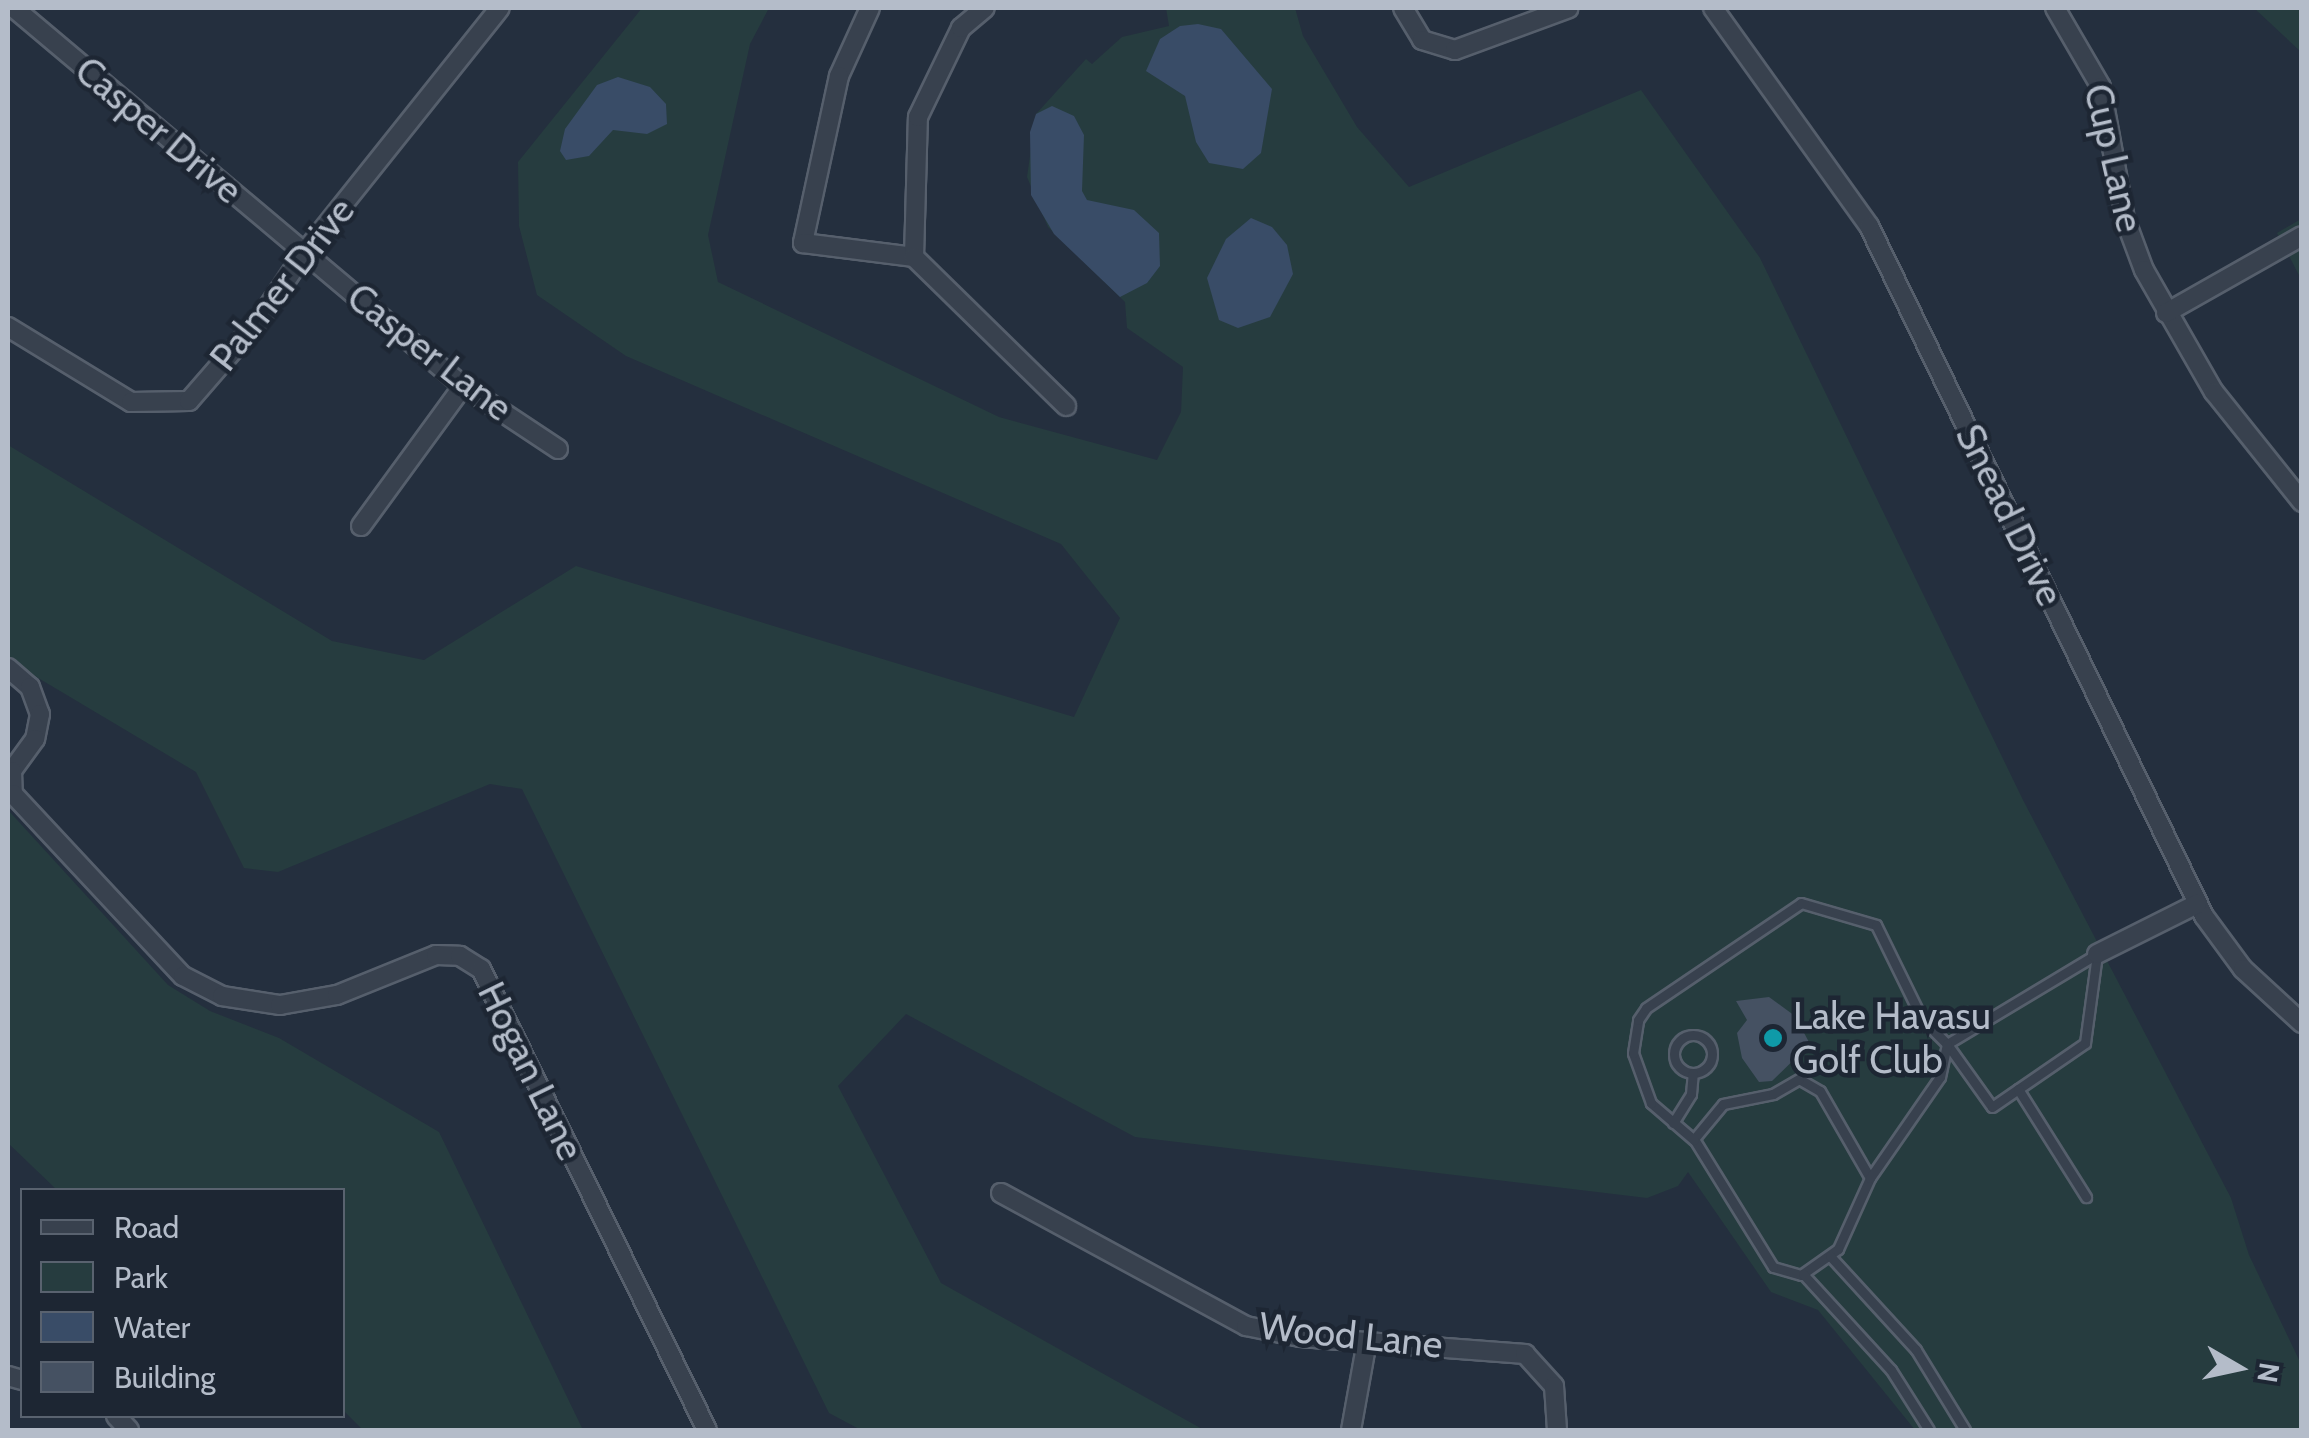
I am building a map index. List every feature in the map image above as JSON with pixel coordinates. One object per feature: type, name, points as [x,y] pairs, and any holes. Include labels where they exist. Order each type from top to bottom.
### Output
[{"type":"street","name":"Casper Drive","points":[[14,8],[305,252]]},
{"type":"street","name":"Palmer Drive","points":[[8,327],[131,402],[189,401],[260,319],[305,252],[500,8]]},
{"type":"street","points":[[870,8],[839,76],[803,243],[914,257],[1066,406]]},
{"type":"street","points":[[914,257],[918,117],[961,28],[985,8]]},
{"type":"street","points":[[1403,8],[1418,37],[1454,50],[1569,8]]},
{"type":"street","name":"Snead Drive","points":[[1712,8],[1869,226],[2198,904],[2243,969],[2302,1023]]},
{"type":"street","name":"Cup Lane","points":[[2055,8],[2101,87],[2125,219],[2166,312],[2214,392],[2302,502]]},
{"type":"street","points":[[2166,312],[2302,236]]},
{"type":"street","name":"Casper Lane","points":[[305,252],[463,386],[558,449]]},
{"type":"street","points":[[361,526],[463,386]]},
{"type":"street","name":"Hogan Lane","points":[[8,668],[30,686],[40,714],[34,739],[9,775],[16,798],[150,948],[209,990],[250,1003],[294,1005],[337,995],[436,955],[460,956],[481,968],[707,1430]]},
{"type":"street","points":[[2097,954],[2198,904]]},
{"type":"street","name":"Wood Lane","points":[[1002,1193],[1228,1320],[1282,1335],[1524,1354],[1554,1386],[1557,1430]]},
{"type":"street","points":[[1351,1430],[1367,1341]]},
{"type":"lane","points":[[1930,1430],[1891,1370],[1803,1274],[1774,1269],[1694,1140],[1652,1105],[1636,1063],[1640,1016],[1800,903],[1876,924],[1922,1020],[1947,1044],[1992,1107],[2085,1044],[2097,954]]},
{"type":"lane","points":[[1803,1274],[1830,1256],[1870,1178],[1940,1077],[1947,1044],[2097,954]]},
{"type":"lane","points":[[1693,1034],[1707,1040],[1713,1054],[1707,1068],[1693,1073],[1680,1068],[1674,1054],[1680,1040],[1693,1034]]},
{"type":"lane","points":[[1673,1123],[1688,1101],[1693,1073]]},
{"type":"lane","points":[[1694,1140],[1724,1104],[1801,1080],[1820,1091],[1870,1178]]},
{"type":"lane","points":[[2018,1089],[2086,1197]]},
{"type":"lane","points":[[1830,1256],[1916,1350],[1965,1430]]},
{"type":"green space","points":[[642,8],[769,8],[750,44],[708,235],[718,282],[999,417],[1157,460],[1181,412],[1183,367],[1127,328],[1125,302],[1048,227],[1027,177],[1036,114],[1086,59],[1092,64],[1122,37],[1169,26],[1166,8],[1295,8],[1303,36],[1357,127],[1409,187],[1641,90],[1760,258],[2023,800],[2231,1198],[2249,1255],[2301,1364],[2301,1430],[1915,1430],[1818,1310],[1771,1292],[1688,1172],[1678,1186],[1647,1198],[1135,1137],[906,1014],[838,1086],[941,1283],[1204,1430],[861,1430],[829,1413],[522,789],[490,784],[278,872],[244,868],[196,772],[8,660],[8,445],[332,641],[424,660],[576,566],[1074,717],[1120,618],[1061,544],[626,356],[537,295],[519,226],[518,162]]},
{"type":"green space","points":[[2254,8],[2301,8],[2301,52]]},
{"type":"green space","points":[[2301,219],[2301,279],[2277,233]]},
{"type":"green space","points":[[8,810],[168,985],[210,1011],[279,1038],[439,1132],[583,1430],[363,1430],[345,1412],[345,1188],[55,1188],[8,1143]]},
{"type":"water","points":[[1198,24],[1221,29],[1272,89],[1261,153],[1243,169],[1209,163],[1196,142],[1185,96],[1146,71],[1160,39],[1180,26]]},
{"type":"water","points":[[618,77],[650,87],[666,104],[667,124],[647,134],[613,130],[589,156],[566,160],[560,151],[565,129],[597,85]]},
{"type":"water","points":[[1052,106],[1074,116],[1084,135],[1082,191],[1087,200],[1134,210],[1159,233],[1160,266],[1147,283],[1120,297],[1054,234],[1031,195],[1030,132],[1036,114]]},
{"type":"water","points":[[1251,218],[1272,227],[1287,245],[1293,274],[1270,317],[1238,328],[1219,320],[1207,278],[1226,239]]},
{"type":"building","name":"Lake Havasu Golf Club","points":[[1769,997],[1795,1016],[1810,1044],[1772,1081],[1759,1082],[1742,1058],[1737,1033],[1747,1020],[1736,1001]]},
{"type":"place","name":"Lake Havasu Golf Club","points":[[1773,1038]]}]
